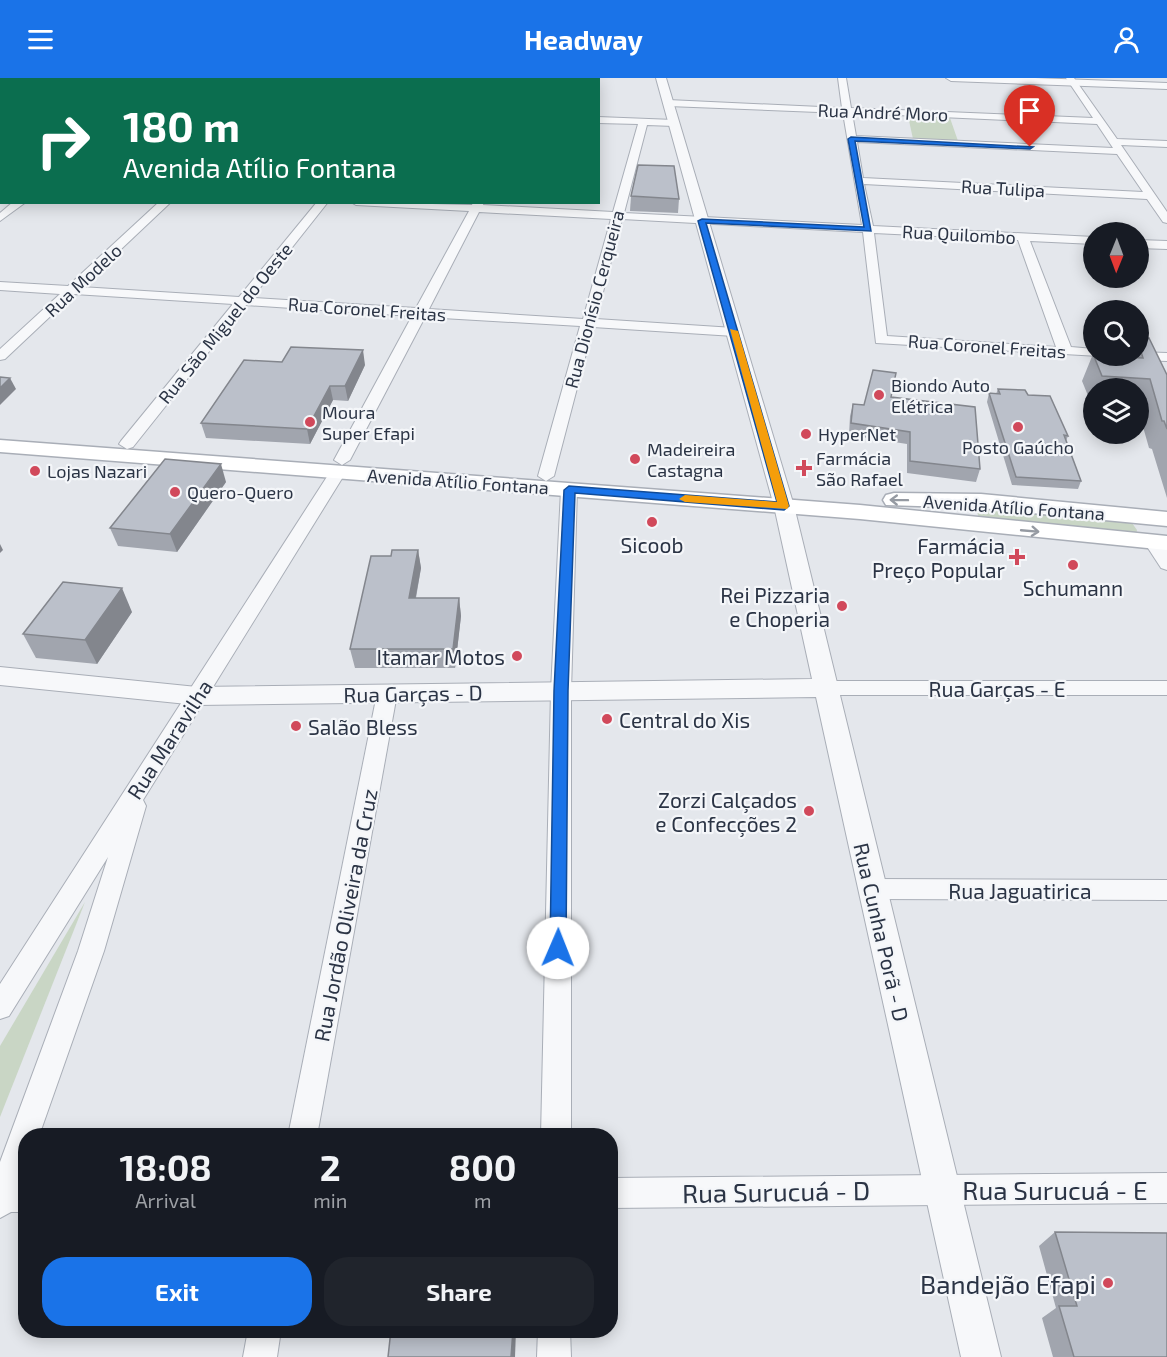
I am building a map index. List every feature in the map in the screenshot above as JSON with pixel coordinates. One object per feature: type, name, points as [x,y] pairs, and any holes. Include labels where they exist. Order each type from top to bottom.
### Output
[{"type":"main road","name":"Avenida Atílio Fontana","points":[[0,434],[127,444],[569,490],[782,500],[981,501],[1156,517]]},
{"type":"main road","name":"Avenida Atílio Fontana","points":[[0,446],[546,476],[782,500],[982,526],[1160,543]]},
{"type":"main road","points":[[981,501],[973,506],[971,512],[974,519],[982,526]]},
{"type":"main road","points":[[1156,517],[1160,543]]},
{"type":"street","name":"Rua Cunha Porã - D","points":[[661,78],[782,500],[981,1357]]},
{"type":"street","points":[[842,78],[868,229]]},
{"type":"street","points":[[951,78],[1071,80],[1167,86]]},
{"type":"street","points":[[1071,80],[1167,220]]},
{"type":"street","name":"Rua André Moro","points":[[668,103],[1098,121]]},
{"type":"street","points":[[600,120],[674,123]]},
{"type":"street","name":"Rua Dionísio Cerqueira","points":[[546,476],[643,122]]},
{"type":"street","points":[[851,139],[1116,147],[1167,144]]},
{"type":"street","name":"Rua Tulipa","points":[[858,181],[1148,195]]},
{"type":"street","points":[[0,219],[19,204]]},
{"type":"street","name":"Rua Modelo","points":[[0,356],[164,204]]},
{"type":"street","name":"Rua São Miguel do Oeste","points":[[127,444],[321,204]]},
{"type":"street","name":"Rua Quilombo","points":[[416,204],[1083,241]]},
{"type":"street","name":"Rua Maravilha","points":[[0,1007],[340,466],[477,206]]},
{"type":"street","name":"Rua Coronel Freitas","points":[[868,229],[881,340],[1083,352]]},
{"type":"street","points":[[1023,238],[1065,351]]},
{"type":"street","points":[[1149,244],[1167,245]]},
{"type":"street","name":"Rua Coronel Freitas","points":[[0,286],[734,332]]},
{"type":"street","points":[[1149,356],[1167,357]]},
{"type":"street","points":[[556,1128],[561,691],[569,490]]},
{"type":"street","points":[[1160,543],[1167,564]]},
{"type":"street","name":"Rua Garças - D","points":[[0,676],[197,696],[826,688]]},
{"type":"street","name":"Rua Garças - E","points":[[826,688],[1167,688]]},
{"type":"street","name":"Rua Jordão Oliveira da Cruz","points":[[304,1128],[387,694]]},
{"type":"street","points":[[31,1128],[91,951],[143,778]]},
{"type":"street","name":"Rua Jaguatirica","points":[[872,889],[1167,890]]},
{"type":"street","points":[[7,1199],[18,1167]]},
{"type":"street","name":"Rua Surucuá - E","points":[[942,1190],[1167,1188]]},
{"type":"street","name":"Rua Surucuá - D","points":[[618,1193],[942,1190]]},
{"type":"street","points":[[260,1357],[264,1338]]},
{"type":"street","points":[[554,1338],[554,1357]]},
{"type":"green space","points":[[908,116],[950,118],[958,141],[913,139]]},
{"type":"green space","points":[[982,509],[1128,521],[1137,530],[1136,535],[979,518],[977,512]]},
{"type":"green space","points":[[85,902],[0,1117],[0,1046]]},
{"type":"building","points":[[638,165],[674,166],[679,199],[631,196]]},
{"type":"building","points":[[1149,338],[1167,375],[1167,429],[1162,421],[1149,378],[1102,376],[1098,366],[1149,366]]},
{"type":"building","points":[[291,347],[363,350],[345,386],[330,386],[307,429],[201,423],[244,360],[282,362]]},
{"type":"building","points":[[873,370],[896,373],[891,397],[975,407],[980,469],[910,461],[910,432],[851,423],[853,404],[864,405]]},
{"type":"building","points":[[0,377],[10,378],[0,388]]},
{"type":"building","points":[[998,389],[1025,390],[1028,395],[1050,396],[1068,436],[1064,435],[1081,481],[1016,477],[989,393],[1000,394]]},
{"type":"building","points":[[165,459],[221,464],[170,534],[110,528]]},
{"type":"building","points":[[392,550],[418,550],[409,598],[459,598],[453,649],[350,649],[371,556],[391,556]]},
{"type":"building","points":[[63,582],[122,588],[85,640],[23,634]]},
{"type":"building","name":"Bandejão Efapi","points":[[1055,1232],[1167,1233],[1167,1357],[1074,1357],[1059,1306],[1077,1306]]},
{"type":"building","points":[[390,1338],[512,1338],[511,1357],[388,1357]]},
{"type":"slow traffic","points":[[685,499],[784,506],[733,331]]},
{"type":"place","name":"Biondo Auto Elétrica","points":[[879,395]]},
{"type":"place","name":"Moura Super Efapi","points":[[310,422]]},
{"type":"place","name":"Posto Gaúcho","points":[[1018,427]]},
{"type":"place","name":"HyperNet","points":[[806,434]]},
{"type":"place","name":"Madeireira Castagna","points":[[635,459]]},
{"type":"place","name":"Farmácia São Rafael","points":[[804,468]]},
{"type":"place","name":"Lojas Nazari","points":[[35,471]]},
{"type":"place","name":"Quero-Quero","points":[[175,492]]},
{"type":"place","name":"Sicoob","points":[[652,522]]},
{"type":"place","name":"Farmácia Preço Popular","points":[[1017,557]]},
{"type":"place","name":"Schumann","points":[[1073,565]]},
{"type":"place","name":"Rei Pizzaria e Choperia","points":[[842,606]]},
{"type":"place","name":"Itamar Motos","points":[[517,656]]},
{"type":"place","name":"Central do Xis","points":[[607,719]]},
{"type":"place","name":"Salão Bless","points":[[296,726]]},
{"type":"place","name":"Zorzi Calçados e Confecções 2","points":[[809,811]]},
{"type":"place","name":"Bandejão Efapi","points":[[1108,1283]]},
{"type":"route","points":[[558,948],[561,691],[569,490],[784,506],[702,221],[868,229],[851,139],[1030,147]]}]
